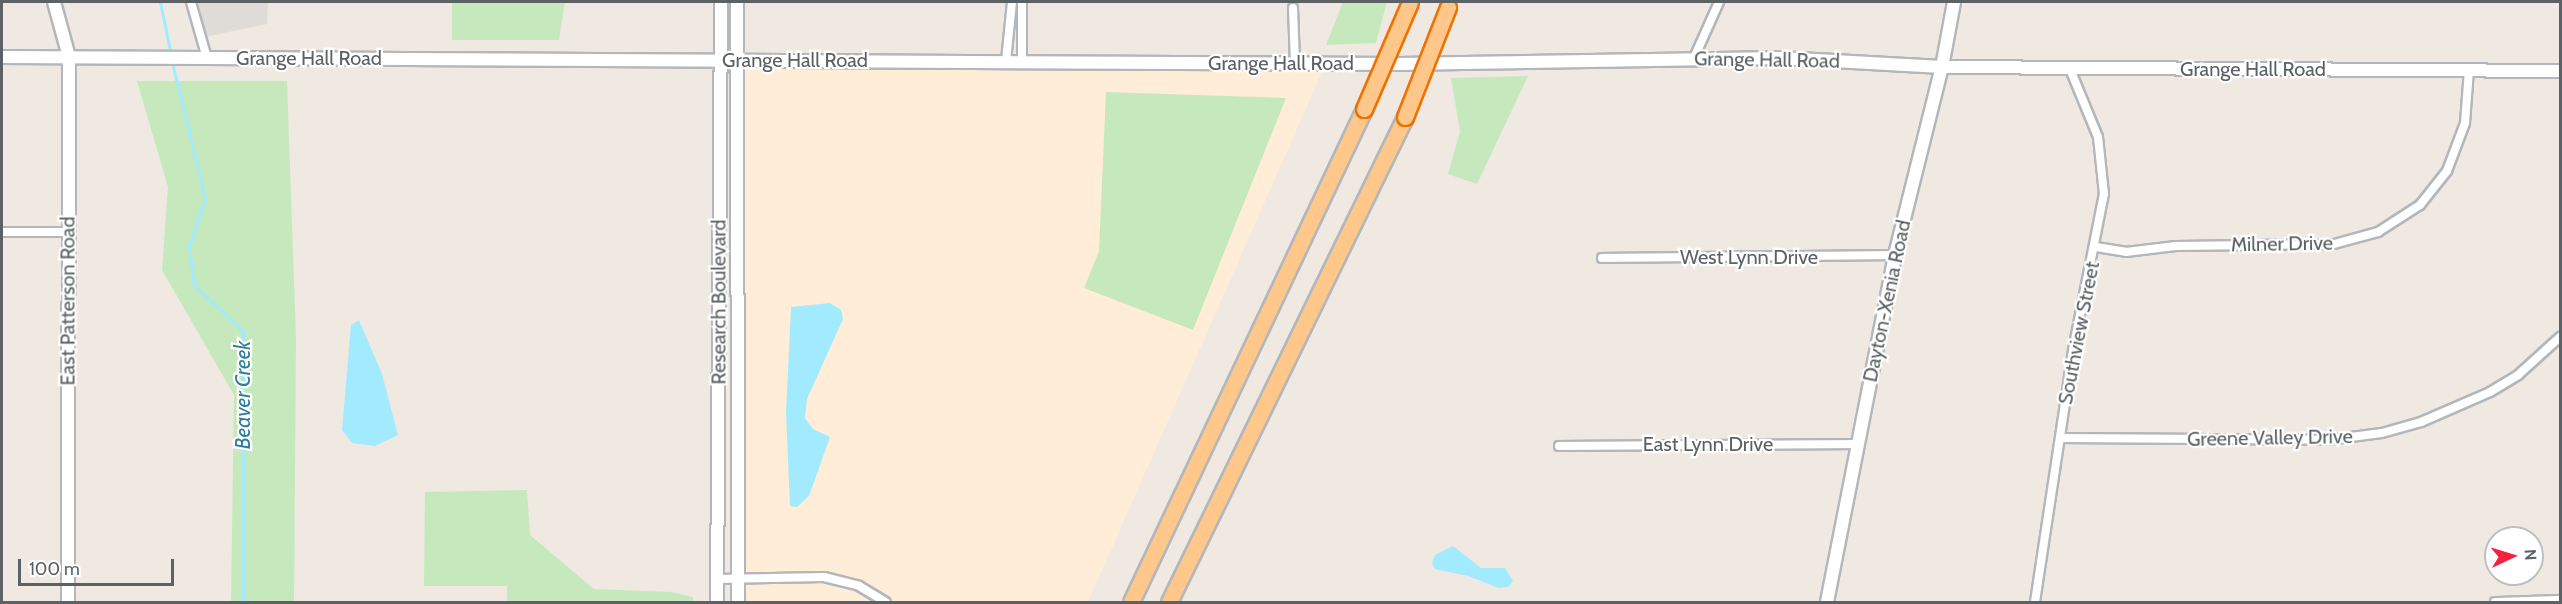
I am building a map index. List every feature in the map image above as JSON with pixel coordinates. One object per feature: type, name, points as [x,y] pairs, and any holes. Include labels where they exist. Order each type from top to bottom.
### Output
[{"type":"highway","points":[[1131,603],[1364,109],[1410,2]]},
{"type":"highway","points":[[1169,603],[1405,117],[1449,4]]},
{"type":"main road","name":"East Patterson Road","points":[[54,2],[69,57],[68,603]]},
{"type":"main road","name":"Research Boulevard","points":[[717,603],[721,2]]},
{"type":"main road","name":"Research Boulevard","points":[[737,2],[738,603]]},
{"type":"main road","name":"Dayton-Xenia Road","points":[[1827,602],[1895,255],[1942,68],[1954,2]]},
{"type":"main road","name":"Grange Hall Road","points":[[2,57],[1295,63],[1780,58],[1942,68],[2560,71]]},
{"type":"street","points":[[191,2],[207,58]]},
{"type":"street","points":[[1006,61],[1012,2]]},
{"type":"street","points":[[1022,2],[1022,61]]},
{"type":"street","points":[[1694,58],[1719,2]]},
{"type":"street","points":[[1293,8],[1295,63]]},
{"type":"street","name":"Southview Street","points":[[2035,603],[2074,345],[2096,247],[2104,194],[2102,157],[2070,69]]},
{"type":"street","name":"Milner Drive","points":[[2096,247],[2126,252],[2176,246],[2334,244],[2378,232],[2420,205],[2447,171],[2465,123],[2469,70]]},
{"type":"street","points":[[2,232],[69,232]]},
{"type":"street","name":"West Lynn Drive","points":[[1602,258],[1895,255]]},
{"type":"street","name":"Greene Valley Drive","points":[[2060,438],[2328,440],[2382,433],[2421,422],[2490,392],[2518,375],[2560,337]]},
{"type":"street","name":"East Lynn Drive","points":[[1559,446],[1858,444]]},
{"type":"street","points":[[718,579],[739,577],[831,578],[859,586],[886,603]]},
{"type":"street","points":[[2494,603],[2560,600]]},
{"type":"street","points":[[1827,602],[1833,603]]},
{"type":"shaded area","points":[[185,2],[268,2],[267,24],[195,39]]},
{"type":"shaded area","points":[[737,60],[1326,63],[1088,602],[738,602]]},
{"type":"green space","points":[[452,2],[565,2],[559,40],[452,40]]},
{"type":"green space","points":[[1343,2],[1387,2],[1376,43],[1326,45]]},
{"type":"green space","points":[[1528,76],[1477,184],[1448,174],[1460,132],[1451,78]]},
{"type":"green space","points":[[137,81],[287,81],[296,339],[294,602],[231,602],[234,395],[162,270],[168,187]]},
{"type":"green space","points":[[1106,92],[1286,98],[1193,330],[1084,288],[1099,251]]},
{"type":"green space","points":[[527,490],[530,535],[594,589],[671,592],[693,597],[693,602],[507,602],[507,586],[424,586],[425,492]]},
{"type":"water","points":[[830,303],[841,310],[843,319],[807,399],[805,418],[813,429],[830,437],[809,496],[797,507],[790,506],[786,413],[791,307]]},
{"type":"water","points":[[359,320],[382,374],[398,435],[375,446],[352,443],[342,430],[351,325]]},
{"type":"water","points":[[1453,546],[1481,568],[1505,568],[1513,581],[1508,587],[1499,588],[1468,576],[1435,569],[1432,563],[1435,555]]},
{"type":"waterway","name":"Beaver Creek","points":[[160,2],[171,55]]},
{"type":"waterway","name":"Beaver Creek","points":[[172,62],[205,198],[189,246],[194,285],[243,331],[243,602]]}]
